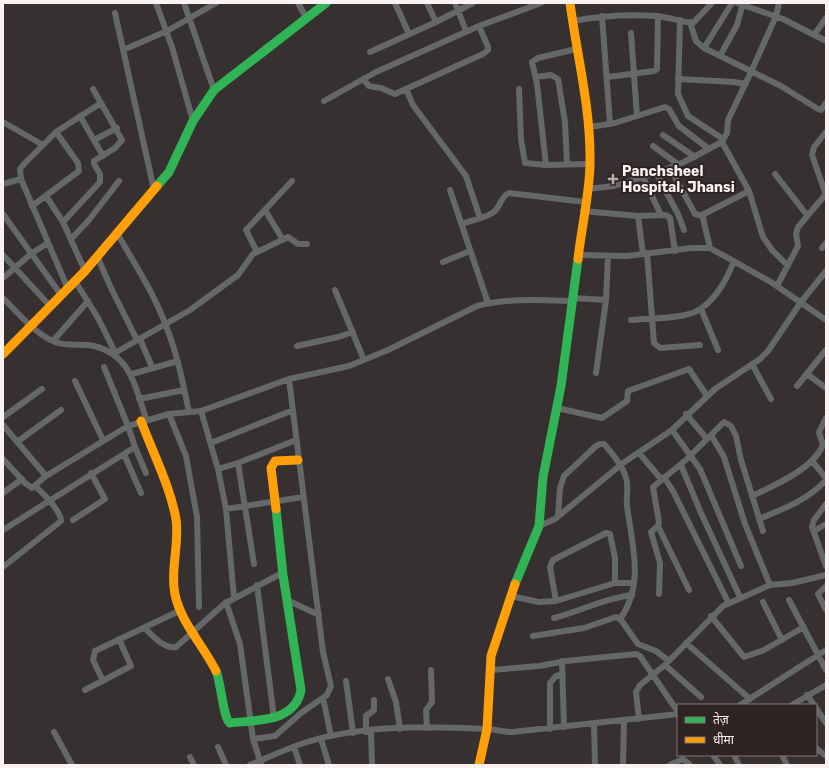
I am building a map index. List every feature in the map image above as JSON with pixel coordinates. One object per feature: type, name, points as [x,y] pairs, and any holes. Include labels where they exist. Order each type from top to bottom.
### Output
[{"type":"street","points":[[156,3],[167,31],[193,121]]},
{"type":"street","points":[[184,3],[214,90]]},
{"type":"street","points":[[123,50],[190,20],[216,3]]},
{"type":"street","points":[[298,3],[307,19]]},
{"type":"street","points":[[3,354],[85,271],[154,190],[175,163],[193,121],[214,90],[326,3]]},
{"type":"street","points":[[395,3],[409,34]]},
{"type":"street","points":[[427,3],[436,22]]},
{"type":"street","points":[[455,3],[466,31]]},
{"type":"street","points":[[370,52],[436,22],[472,3]]},
{"type":"street","points":[[324,101],[363,79],[466,31],[540,3]]},
{"type":"street","points":[[479,765],[487,729],[491,656],[511,596],[539,526],[543,476],[557,408],[579,255],[590,164],[590,127],[576,49],[570,3]]},
{"type":"street","points":[[572,21],[602,16],[658,16],[690,22],[696,21],[712,3]]},
{"type":"street","points":[[704,48],[732,3]]},
{"type":"street","points":[[720,56],[737,25],[741,3],[776,16],[826,41]]},
{"type":"street","points":[[587,189],[614,186],[679,165],[723,141],[727,133],[728,120],[746,84],[776,16],[780,3]]},
{"type":"street","points":[[115,13],[154,190]]},
{"type":"street","points":[[602,16],[608,77],[610,124]]},
{"type":"street","points":[[608,77],[654,71],[658,67],[658,16]]},
{"type":"street","points":[[814,35],[826,18]]},
{"type":"street","points":[[680,20],[677,90],[686,113],[723,141],[749,191],[763,237],[772,250],[788,266]]},
{"type":"street","points":[[690,22],[696,42],[704,48],[781,86],[818,109],[821,110],[826,103]]},
{"type":"street","points":[[363,79],[369,86],[381,88],[393,94],[486,53],[488,47],[479,26]]},
{"type":"street","points":[[631,33],[637,116]]},
{"type":"street","points":[[546,165],[536,77],[532,65],[535,59],[576,49]]},
{"type":"street","points":[[536,77],[551,75],[558,80],[565,122],[567,164]]},
{"type":"street","points":[[678,79],[746,84]]},
{"type":"street","points":[[63,222],[100,182],[100,174],[94,164],[94,161],[121,142],[121,137],[117,128],[93,89]]},
{"type":"street","points":[[406,89],[413,105],[466,176],[480,218]]},
{"type":"street","points":[[519,89],[524,162],[528,164],[546,165],[590,164]]},
{"type":"street","points":[[65,292],[48,243],[21,179],[20,169],[56,132],[102,102]]},
{"type":"street","points":[[590,127],[610,124],[667,107],[679,126],[709,149]]},
{"type":"street","points":[[80,116],[103,156]]},
{"type":"street","points":[[3,122],[43,145]]},
{"type":"street","points":[[94,140],[117,128]]},
{"type":"street","points":[[32,206],[75,175],[80,167],[56,132]]},
{"type":"street","points":[[777,286],[798,246],[796,234],[798,227],[826,195],[812,155],[814,147],[826,132]]},
{"type":"street","points":[[663,135],[695,157]]},
{"type":"street","points":[[653,146],[679,165]]},
{"type":"street","points":[[670,168],[695,214],[703,216],[749,191]]},
{"type":"street","points":[[656,173],[678,214],[684,230]]},
{"type":"street","points":[[774,174],[807,215]]},
{"type":"street","points":[[643,177],[661,215]]},
{"type":"street","points":[[3,184],[21,179]]},
{"type":"street","points":[[72,238],[89,220],[119,181]]},
{"type":"street","points":[[257,252],[246,230],[292,181]]},
{"type":"street","points":[[450,190],[488,303]]},
{"type":"street","points":[[462,224],[494,212],[504,196],[509,193],[638,216],[666,215],[670,218],[675,251]]},
{"type":"street","points":[[46,196],[72,238],[85,271]]},
{"type":"street","points":[[265,210],[283,240]]},
{"type":"street","points":[[3,214],[32,253],[65,292]]},
{"type":"street","points":[[638,216],[645,254],[654,343],[657,347],[668,348],[700,345]]},
{"type":"street","points":[[703,216],[710,248]]},
{"type":"street","points":[[117,233],[166,325],[178,361],[189,412]]},
{"type":"street","points":[[3,298],[52,341],[65,345],[94,346],[114,353],[166,325],[190,310],[238,276],[242,272],[250,257],[257,252],[289,237],[298,244],[307,244]]},
{"type":"street","points":[[3,278],[32,253],[48,243]]},
{"type":"street","points":[[579,255],[608,256],[645,254],[691,248],[710,248],[777,286],[826,320]]},
{"type":"street","points":[[443,262],[470,251]]},
{"type":"street","points":[[3,255],[50,306]]},
{"type":"street","points":[[97,256],[111,288],[139,339],[152,367]]},
{"type":"street","points":[[596,373],[606,300],[608,256]]},
{"type":"street","points":[[631,320],[683,315],[701,308],[725,282],[734,261]]},
{"type":"street","points":[[539,526],[558,516],[620,466],[672,430],[686,414],[706,396],[768,351],[801,302],[826,271]]},
{"type":"street","points":[[75,281],[88,301],[114,353],[132,374],[140,399],[143,420],[164,478],[176,520],[174,589],[180,611],[191,633],[218,674],[227,721],[274,718],[296,702],[301,693],[282,573],[272,464],[277,461],[298,460]]},
{"type":"street","points":[[335,290],[364,360]]},
{"type":"street","points":[[3,459],[31,488],[36,486],[46,476],[128,426],[143,420],[170,414],[201,412],[290,379],[349,366],[477,306],[488,303],[526,300],[606,300]]},
{"type":"street","points":[[52,341],[88,301]]},
{"type":"street","points":[[701,308],[718,350]]},
{"type":"street","points":[[297,346],[338,337],[353,332]]},
{"type":"street","points":[[797,386],[825,354]]},
{"type":"street","points":[[132,374],[152,367],[178,361]]},
{"type":"street","points":[[752,364],[771,399]]},
{"type":"street","points":[[104,367],[146,473]]},
{"type":"street","points":[[557,408],[602,418],[627,401],[628,391],[689,369],[706,396]]},
{"type":"street","points":[[807,374],[826,388]]},
{"type":"street","points":[[253,739],[275,736],[301,713],[323,698],[329,692],[331,686],[323,652],[298,460],[290,379]]},
{"type":"street","points":[[75,381],[103,440]]},
{"type":"street","points":[[3,417],[42,389]]},
{"type":"street","points":[[140,399],[184,390]]},
{"type":"street","points":[[17,442],[61,410]]},
{"type":"street","points":[[211,443],[293,410]]},
{"type":"street","points":[[201,412],[218,469],[226,509],[234,598]]},
{"type":"street","points":[[170,414],[186,456],[197,517],[200,607]]},
{"type":"street","points":[[686,414],[709,437],[724,457],[746,524],[770,585]]},
{"type":"street","points":[[752,496],[776,485],[812,461],[823,445],[819,432],[826,418]]},
{"type":"street","points":[[689,590],[658,526],[653,488],[662,478],[691,456],[724,422],[728,422],[736,436],[763,530]]},
{"type":"street","points":[[3,425],[46,476]]},
{"type":"street","points":[[672,430],[691,456],[704,478],[742,566]]},
{"type":"street","points":[[218,469],[238,463],[296,440]]},
{"type":"street","points":[[558,516],[560,488],[564,476],[596,446],[604,444],[620,466],[626,478],[627,507],[635,548],[636,561],[632,595],[630,602],[620,619]]},
{"type":"street","points":[[3,530],[135,447]]},
{"type":"street","points":[[639,453],[673,490],[728,602]]},
{"type":"street","points":[[124,454],[141,493]]},
{"type":"street","points":[[759,519],[788,507],[815,490],[826,479],[812,461]]},
{"type":"street","points":[[238,463],[254,564]]},
{"type":"street","points":[[681,465],[701,513],[740,597]]},
{"type":"street","points":[[73,520],[105,499],[91,474]]},
{"type":"street","points":[[3,493],[22,479]]},
{"type":"street","points":[[3,567],[61,521],[60,516],[49,500],[36,486]]},
{"type":"street","points":[[226,509],[303,497]]},
{"type":"street","points":[[826,504],[812,524],[825,558],[826,566]]},
{"type":"street","points":[[814,531],[826,524]]},
{"type":"street","points":[[658,526],[651,532],[660,563],[659,594]]},
{"type":"street","points":[[556,601],[550,567],[553,560],[606,533],[610,534],[615,558],[615,582]]},
{"type":"street","points":[[145,628],[154,638],[174,648],[226,602],[282,573]]},
{"type":"street","points":[[638,719],[636,692],[640,685],[667,663],[711,616],[728,602],[770,585],[792,583],[826,575]]},
{"type":"street","points":[[511,596],[539,602],[556,601],[615,582],[634,583]]},
{"type":"street","points":[[257,585],[274,718]]},
{"type":"street","points":[[826,586],[818,594],[826,610]]},
{"type":"street","points":[[554,618],[580,612],[617,597],[632,595]]},
{"type":"street","points":[[287,600],[319,615]]},
{"type":"street","points":[[789,600],[826,670]]},
{"type":"street","points":[[226,602],[240,644],[253,739],[261,763]]},
{"type":"street","points":[[763,602],[782,640]]},
{"type":"street","points":[[103,681],[92,656],[95,651],[180,611]]},
{"type":"street","points":[[711,616],[744,657],[764,650],[804,627]]},
{"type":"street","points":[[532,636],[584,628],[616,617],[620,619],[638,644],[656,651],[701,697]]},
{"type":"street","points":[[85,690],[131,666],[119,639]]},
{"type":"street","points":[[686,643],[750,699]]},
{"type":"street","points":[[742,704],[826,650]]},
{"type":"street","points":[[491,670],[539,666],[636,654],[640,656],[677,712]]},
{"type":"street","points":[[562,662],[564,727]]},
{"type":"street","points":[[427,728],[426,710],[432,702],[431,670]]},
{"type":"street","points":[[550,729],[550,683],[556,676],[563,674]]},
{"type":"street","points":[[388,679],[396,702],[400,729]]},
{"type":"street","points":[[346,680],[353,733]]},
{"type":"street","points":[[794,704],[826,685]]},
{"type":"street","points":[[807,695],[813,704]]},
{"type":"street","points":[[323,698],[331,736]]},
{"type":"street","points":[[372,765],[366,716],[374,710],[374,700]]},
{"type":"street","points":[[817,710],[826,723]]},
{"type":"street","points":[[250,765],[261,763],[294,747],[331,736],[369,731],[427,728],[487,729],[512,732],[624,721],[677,713]]},
{"type":"street","points":[[623,765],[624,721]]},
{"type":"street","points":[[594,724],[595,765]]},
{"type":"street","points":[[54,732],[72,765]]},
{"type":"street","points":[[321,739],[329,765]]},
{"type":"street","points":[[218,747],[226,765]]},
{"type":"street","points":[[294,747],[300,765]]},
{"type":"street","points":[[817,749],[826,756]]},
{"type":"street","points":[[714,756],[720,765]]},
{"type":"street","points":[[734,756],[739,765]]},
{"type":"street","points":[[782,756],[787,765]]},
{"type":"street","points":[[190,757],[194,765]]},
{"type":"street","points":[[670,765],[684,759],[690,765]]},
{"type":"traffic: fast","points":[[157,186],[169,172],[193,121],[214,90],[326,3]]},
{"type":"traffic: fast","points":[[515,584],[539,526],[543,477],[561,386],[578,259]]},
{"type":"traffic: fast","points":[[216,671],[224,707],[230,723],[273,718],[291,709],[297,701],[301,690],[283,575],[276,509]]},
{"type":"traffic: slow","points":[[570,3],[586,103],[590,143],[589,186],[578,259]]},
{"type":"traffic: slow","points":[[3,354],[85,271],[157,186]]},
{"type":"traffic: slow","points":[[141,421],[170,494],[176,519],[177,540],[174,581],[177,602],[185,620],[216,671]]},
{"type":"traffic: slow","points":[[276,509],[271,468],[275,461],[298,460]]},
{"type":"traffic: slow","points":[[479,765],[487,729],[491,656],[515,584]]},
{"type":"place","name":"Panchsheel Hospital, Jhansi","points":[[613,179]]}]
